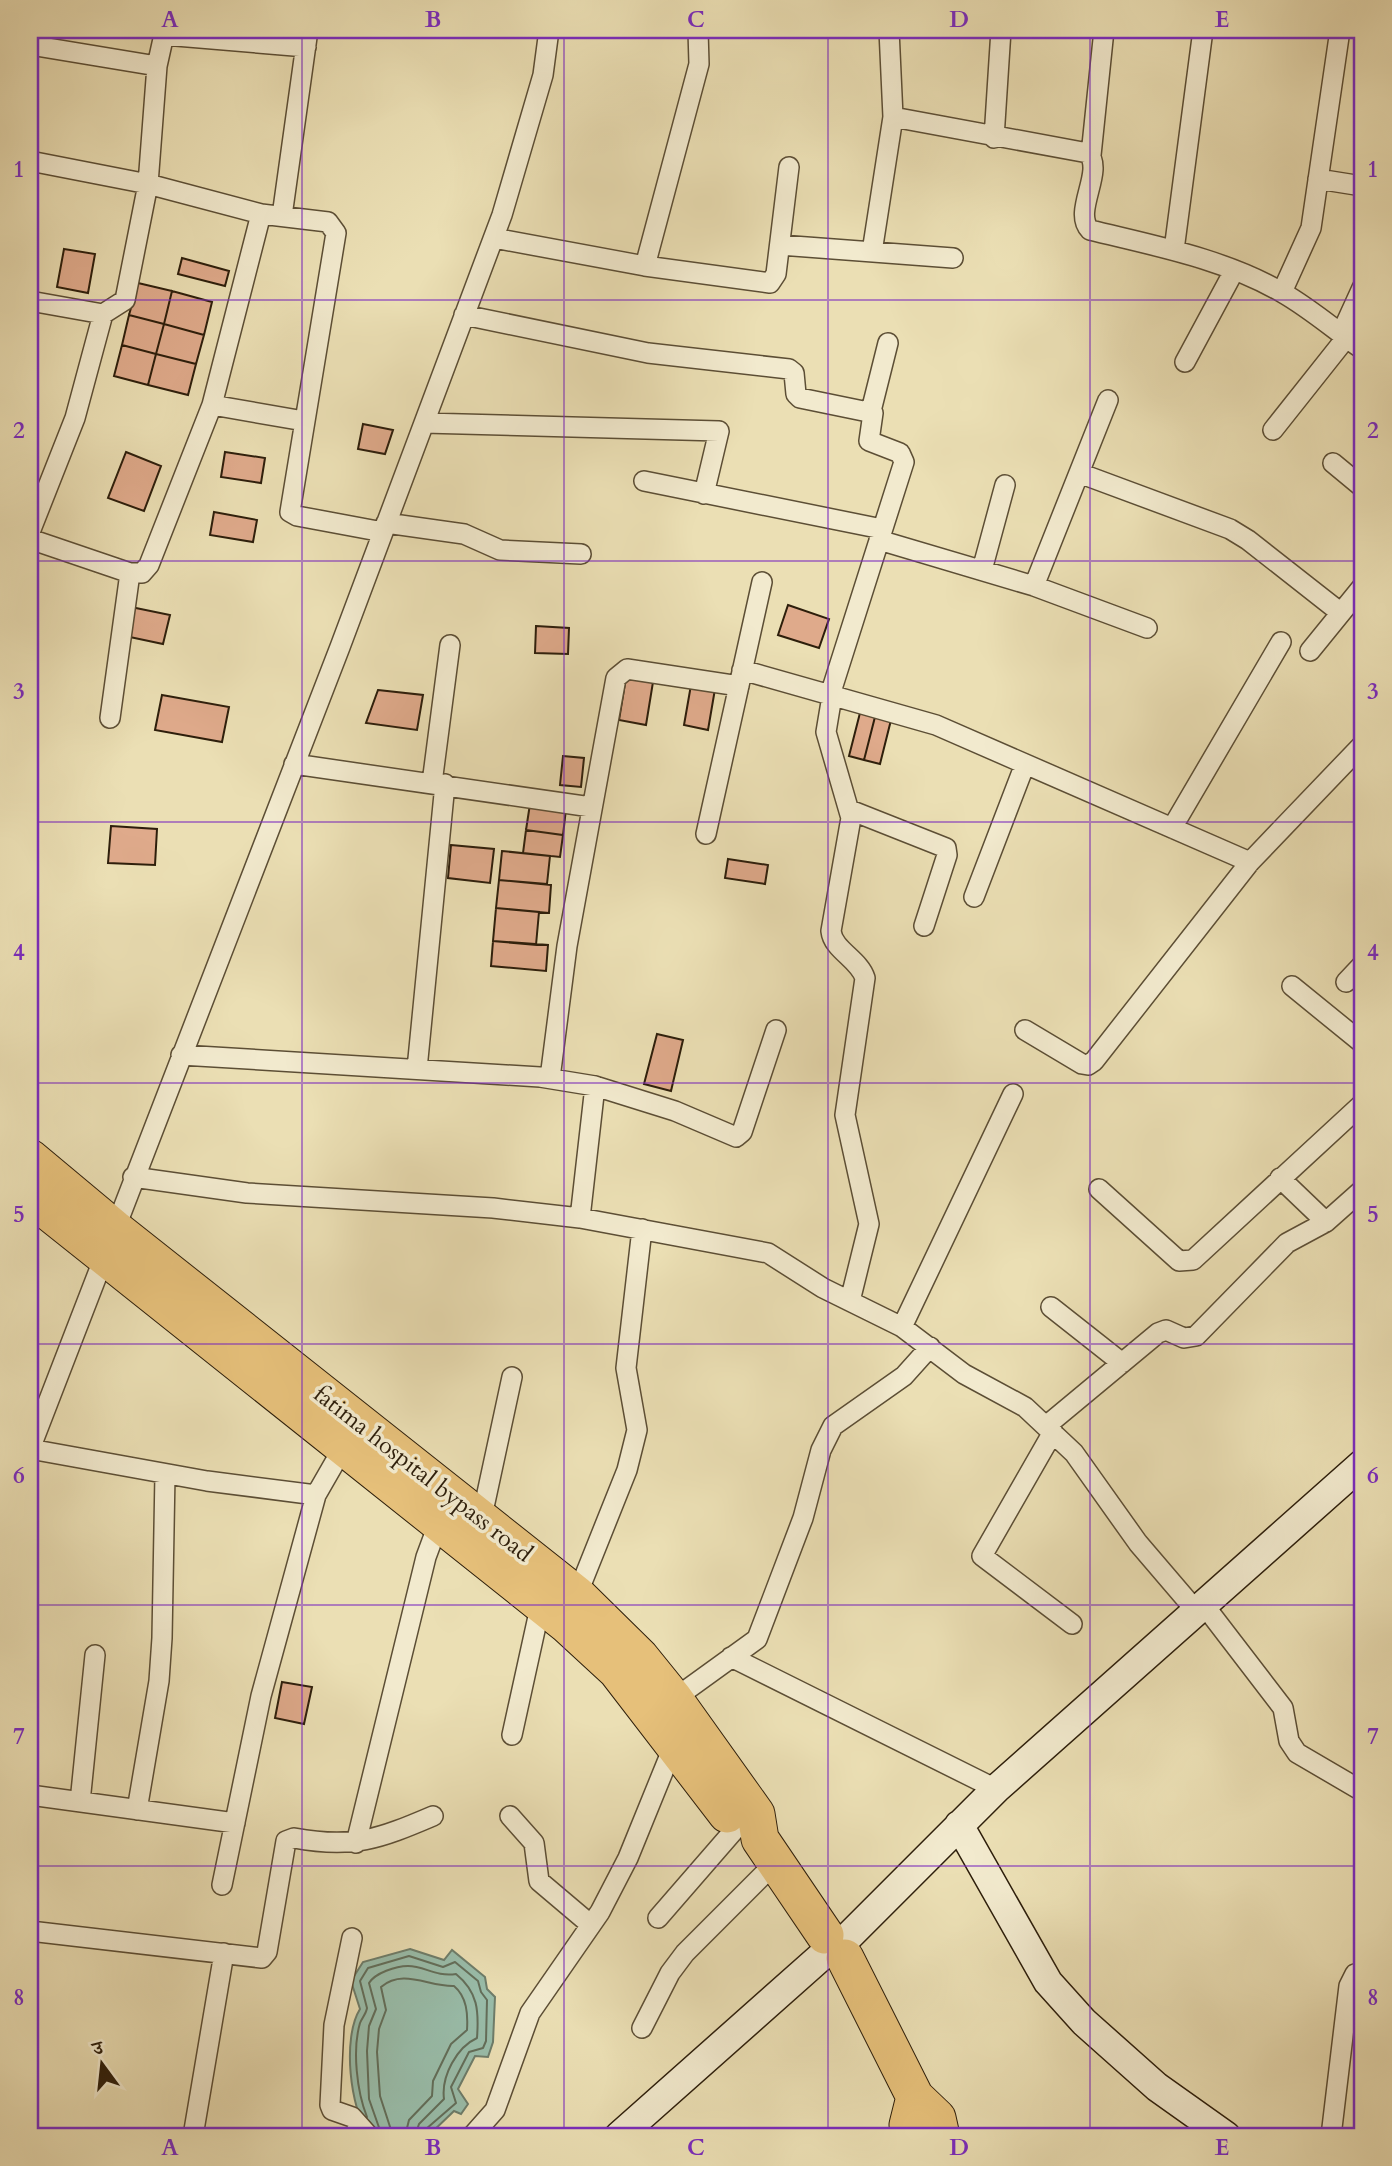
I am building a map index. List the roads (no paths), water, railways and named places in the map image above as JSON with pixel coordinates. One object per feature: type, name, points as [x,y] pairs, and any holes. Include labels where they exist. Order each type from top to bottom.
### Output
[{"type":"highway","name":"fatima hospital bypass road","points":[[30,1158],[110,1244]]},
{"type":"highway","name":"fatima hospital bypass road","points":[[30,1197],[110,1244],[281,1380],[481,1521],[577,1595],[640,1657],[674,1699],[756,1814],[758,1843]]},
{"type":"highway","name":"fatima hospital bypass road","points":[[281,1380],[343,1448],[541,1602],[617,1671],[674,1745],[758,1843],[836,1946],[915,2097],[937,2118],[941,2136]]},
{"type":"highway","points":[[911,2136],[908,2125],[915,2097]]},
{"type":"main road","points":[[619,2136],[836,1946],[996,1789],[1362,1464]]},
{"type":"main road","points":[[959,1825],[1048,1982],[1084,2022],[1157,2087],[1226,2136]]},
{"type":"street","points":[[316,1495],[165,1474],[30,1449],[494,238],[543,75],[549,30]]},
{"type":"street","points":[[645,266],[699,64],[698,30]]},
{"type":"street","points":[[872,252],[893,117],[889,30]]},
{"type":"street","points":[[994,138],[1001,30]]},
{"type":"street","points":[[1104,30],[1086,226],[1090,230],[1174,250],[1234,271],[1282,292],[1350,340]]},
{"type":"street","points":[[1174,250],[1203,30]]},
{"type":"street","points":[[1282,292],[1307,240],[1340,30]]},
{"type":"street","points":[[30,532],[75,418],[103,314],[125,300],[148,184],[158,66],[165,32],[307,38],[282,216]]},
{"type":"street","points":[[30,46],[158,66]]},
{"type":"street","points":[[893,117],[1091,155]]},
{"type":"street","points":[[30,161],[148,184],[261,214],[328,222],[337,233],[290,512],[297,516],[384,528],[464,534],[500,550],[581,554]]},
{"type":"street","points":[[494,238],[645,266],[770,283],[776,274],[789,167]]},
{"type":"street","points":[[1318,179],[1362,186]]},
{"type":"street","points":[[30,539],[131,573],[142,573],[149,565],[212,405],[261,214]]},
{"type":"street","points":[[780,245],[953,258]]},
{"type":"street","points":[[1185,362],[1234,271]]},
{"type":"street","points":[[1273,430],[1350,340],[1362,288]]},
{"type":"street","points":[[30,301],[103,314]]},
{"type":"street","points":[[464,315],[648,353],[789,369],[794,373],[796,394],[800,398],[871,411]]},
{"type":"street","points":[[850,1301],[869,1224],[845,1115],[866,978],[856,961],[831,937],[851,825],[850,810],[826,732],[831,695],[904,462],[900,453],[869,442],[874,416],[871,411],[888,343]]},
{"type":"street","points":[[1034,586],[1108,400]]},
{"type":"street","points":[[212,405],[304,421]]},
{"type":"street","points":[[424,424],[719,431],[704,494]]},
{"type":"street","points":[[1333,463],[1362,487]]},
{"type":"street","points":[[1079,473],[1230,529],[1341,613]]},
{"type":"street","points":[[645,481],[881,535],[1034,586],[1147,628]]},
{"type":"street","points":[[982,570],[1005,485]]},
{"type":"street","points":[[110,718],[131,573]]},
{"type":"street","points":[[706,834],[762,582]]},
{"type":"street","points":[[1310,651],[1362,587]]},
{"type":"street","points":[[1172,828],[1281,642]]},
{"type":"street","points":[[417,1069],[450,646]]},
{"type":"street","points":[[550,1078],[567,947],[616,678],[620,672],[627,669],[741,678],[831,695],[936,725],[1250,862]]},
{"type":"street","points":[[1026,1030],[1088,1065],[1250,862],[1362,744]]},
{"type":"street","points":[[294,764],[592,807]]},
{"type":"street","points":[[974,897],[1025,764]]},
{"type":"street","points":[[850,810],[946,848],[947,855],[924,926]]},
{"type":"street","points":[[1346,982],[1362,965]]},
{"type":"street","points":[[1292,986],[1362,1043]]},
{"type":"street","points":[[181,1055],[550,1078],[595,1086],[675,1111],[736,1137],[742,1132],[776,1030]]},
{"type":"street","points":[[580,1219],[595,1086]]},
{"type":"street","points":[[902,1327],[1013,1094]]},
{"type":"street","points":[[1099,1189],[1179,1261],[1185,1263],[1193,1260],[1362,1104]]},
{"type":"street","points":[[133,1177],[247,1193],[493,1208],[642,1229],[768,1253],[823,1288],[902,1327],[964,1374],[1025,1407],[1050,1429],[1074,1453],[1138,1543],[1200,1609],[1283,1708],[1293,1748],[1362,1791]]},
{"type":"street","points":[[1280,1178],[1326,1222]]},
{"type":"street","points":[[1072,1624],[982,1556],[1050,1429],[1122,1363],[1166,1329],[1184,1338],[1196,1336],[1287,1243],[1326,1222],[1362,1190]]},
{"type":"street","points":[[577,1595],[627,1470],[637,1430],[626,1368],[642,1229]]},
{"type":"street","points":[[1051,1307],[1122,1363]]},
{"type":"street","points":[[674,1699],[749,1647],[761,1632],[803,1518],[821,1450],[833,1426],[904,1376],[930,1347]]},
{"type":"street","points":[[481,1521],[513,1377]]},
{"type":"street","points":[[222,1885],[261,1696],[316,1495],[343,1448]]},
{"type":"street","points":[[137,1810],[159,1681],[165,1474]]},
{"type":"street","points":[[356,1843],[426,1558],[439,1522]]},
{"type":"street","points":[[512,1735],[541,1602]]},
{"type":"street","points":[[80,1802],[95,1655]]},
{"type":"street","points":[[731,1657],[996,1789]]},
{"type":"street","points":[[472,2136],[495,2110],[530,2013],[591,1925],[628,1858],[674,1745]]},
{"type":"street","points":[[30,1795],[235,1823]]},
{"type":"street","points":[[30,1931],[256,1959],[267,1952],[286,1841],[294,1838],[333,1844],[356,1843],[393,1833],[433,1816]]},
{"type":"street","points":[[510,1816],[534,1843],[539,1881],[591,1925]]},
{"type":"street","points":[[657,1918],[758,1843]]},
{"type":"street","points":[[642,2028],[670,1973],[758,1843]]},
{"type":"street","points":[[352,1938],[334,2025],[330,2105],[331,2110],[352,2117],[369,2136]]},
{"type":"street","points":[[193,2136],[225,1954]]},
{"type":"street","points":[[1334,2136],[1349,1986],[1355,1974],[1362,1972]]},
{"type":"water","points":[[410,1949],[444,1960],[452,1950],[485,1977],[487,1989],[495,1997],[493,2042],[488,2057],[475,2056],[458,2089],[468,2104],[461,2114],[454,2111],[428,2136],[369,2136],[362,2124],[353,2091],[351,2037],[360,2009],[351,1981],[363,1962]]}]
